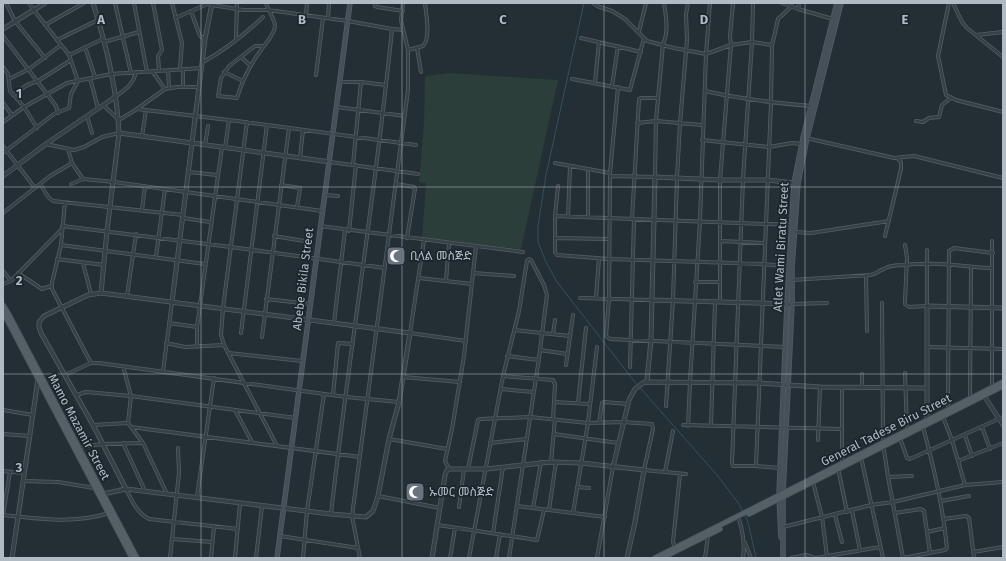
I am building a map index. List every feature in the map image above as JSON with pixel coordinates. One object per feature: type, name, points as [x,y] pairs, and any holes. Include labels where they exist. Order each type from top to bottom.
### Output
[{"type":"main road","name":"Abebe Bikila Street","points":[[278,558],[350,3]]},
{"type":"main road","name":"Atlet Wami Biratu Street","points":[[788,347],[787,304],[794,232],[794,183],[802,144],[805,138],[836,20],[837,3]]},
{"type":"main road","name":"Atlet Wami Biratu Street","points":[[781,497],[788,347],[792,304],[791,267],[798,183],[811,106],[841,3]]},
{"type":"main road","name":"Mamo Mazamir Street","points":[[3,305],[39,378]]},
{"type":"main road","name":"Mamo Mazamir Street","points":[[4,315],[76,448],[103,494],[132,558]]},
{"type":"main road","name":"General Tadese Biru Street","points":[[781,497],[839,466],[883,445],[907,431],[943,417],[1003,382]]},
{"type":"main road","name":"General Tadese Biru Street","points":[[993,389],[1003,386]]},
{"type":"main road","name":"General Tadese Biru Street","points":[[883,445],[900,438],[948,410],[984,394]]},
{"type":"main road","name":"Atlet Wami Biratu Street","points":[[781,497],[780,468],[784,427]]},
{"type":"main road","name":"Mamo Mazamir Street","points":[[76,448],[94,488],[137,558]]},
{"type":"main road","name":"General Tadese Biru Street","points":[[781,497],[813,482],[839,466]]},
{"type":"main road","points":[[655,558],[664,556],[781,497]]},
{"type":"main road","points":[[781,497],[783,528],[782,558]]},
{"type":"main road","points":[[781,497],[782,558]]},
{"type":"street","points":[[6,3],[15,21],[44,58]]},
{"type":"street","points":[[3,153],[58,112],[69,108],[71,94],[78,81],[69,55],[29,3]]},
{"type":"street","points":[[3,29],[45,3]]},
{"type":"street","points":[[45,25],[84,3]]},
{"type":"street","points":[[93,3],[111,74],[119,133],[107,231],[102,293]]},
{"type":"street","points":[[116,3],[131,73]]},
{"type":"street","points":[[134,3],[147,72]]},
{"type":"street","points":[[153,3],[162,50],[158,56],[159,71]]},
{"type":"street","points":[[172,3],[182,43],[183,87]]},
{"type":"street","points":[[236,40],[237,3]]},
{"type":"street","points":[[264,46],[255,46],[224,72],[221,78],[218,96],[237,98],[243,81],[251,66],[264,46],[274,29],[275,25],[266,3]]},
{"type":"street","points":[[306,16],[307,3]]},
{"type":"street","points":[[328,18],[329,3]]},
{"type":"street","points":[[376,3],[375,6],[377,7],[403,11]]},
{"type":"street","points":[[360,558],[352,516],[408,90],[408,50],[401,20],[403,3]]},
{"type":"street","points":[[408,50],[423,46],[426,41],[427,25],[425,3]]},
{"type":"street","points":[[593,3],[597,6],[612,11],[625,19],[647,41],[685,51],[706,54],[731,45],[752,42],[772,45]]},
{"type":"street","points":[[638,32],[646,3]]},
{"type":"street","points":[[646,382],[651,340],[651,300],[655,220],[656,121],[666,27],[664,3]]},
{"type":"street","points":[[666,406],[673,300],[673,261],[680,123],[687,40],[686,14],[688,3]]},
{"type":"street","points":[[688,426],[696,262],[700,221],[702,125],[710,3]]},
{"type":"street","points":[[711,426],[714,343],[720,282],[720,180],[731,45],[730,36],[734,3]]},
{"type":"street","points":[[753,3],[752,42],[743,179],[732,465],[780,468]]},
{"type":"street","points":[[782,3],[836,20]]},
{"type":"street","points":[[798,3],[798,9]]},
{"type":"street","points":[[949,3],[938,56],[944,91],[946,95],[951,98],[1003,111]]},
{"type":"street","points":[[953,3],[962,22],[975,35],[1003,57]]},
{"type":"street","points":[[175,18],[211,4],[328,18],[403,30]]},
{"type":"street","points":[[162,371],[187,192],[205,39],[211,4]]},
{"type":"street","points":[[756,466],[756,427],[768,180],[772,45],[778,19],[792,6]]},
{"type":"street","points":[[191,11],[200,36],[205,39]]},
{"type":"street","points":[[203,62],[218,54],[262,17]]},
{"type":"street","points":[[316,75],[323,18]]},
{"type":"street","points":[[57,40],[98,20]]},
{"type":"street","points":[[331,514],[380,140],[392,29]]},
{"type":"street","points":[[69,55],[103,40],[139,32]]},
{"type":"street","points":[[975,35],[1003,32]]},
{"type":"street","points":[[3,36],[38,81],[56,106],[58,112]]},
{"type":"street","points":[[581,38],[641,52]]},
{"type":"street","points":[[572,79],[628,90],[631,88],[644,38]]},
{"type":"street","points":[[595,83],[599,42]]},
{"type":"street","points":[[9,79],[29,69],[61,45]]},
{"type":"street","points":[[612,86],[618,46]]},
{"type":"street","points":[[85,47],[95,77]]},
{"type":"street","points":[[417,48],[421,72]]},
{"type":"street","points":[[241,57],[251,66]]},
{"type":"street","points":[[13,95],[27,85],[38,81],[71,60]]},
{"type":"street","points":[[3,67],[8,74],[10,92],[24,107],[37,128]]},
{"type":"street","points":[[3,122],[24,107],[64,84],[111,74],[202,68]]},
{"type":"street","points":[[168,70],[169,88]]},
{"type":"street","points":[[152,71],[165,89]]},
{"type":"street","points":[[3,176],[132,84],[136,72]]},
{"type":"street","points":[[224,72],[243,81]]},
{"type":"street","points":[[90,78],[98,108]]},
{"type":"street","points":[[340,82],[361,82],[386,85]]},
{"type":"street","points":[[334,323],[341,262],[347,231],[361,82]]},
{"type":"street","points":[[118,120],[137,109],[165,89],[200,87]]},
{"type":"street","points":[[618,87],[610,175],[609,298],[606,336],[610,339],[788,347]]},
{"type":"street","points":[[705,91],[771,103],[811,106]]},
{"type":"street","points":[[630,367],[634,177],[637,123],[640,98],[658,98]]},
{"type":"street","points":[[916,121],[923,122],[929,118],[938,118],[942,105],[951,98]]},
{"type":"street","points":[[3,103],[12,115]]},
{"type":"street","points":[[103,105],[118,120]]},
{"type":"street","points":[[337,107],[405,116]]},
{"type":"street","points":[[137,109],[248,122],[416,145]]},
{"type":"street","points":[[142,136],[146,110]]},
{"type":"street","points":[[87,116],[92,133]]},
{"type":"street","points":[[197,347],[196,327],[210,222],[217,175],[229,120]]},
{"type":"street","points":[[637,123],[656,121],[702,125]]},
{"type":"street","points":[[248,122],[223,308],[221,335],[228,353],[277,446]]},
{"type":"street","points":[[241,334],[267,125]]},
{"type":"street","points":[[205,145],[208,126]]},
{"type":"street","points":[[262,337],[289,128]]},
{"type":"street","points":[[300,158],[303,130]]},
{"type":"street","points":[[46,144],[74,150],[80,149],[102,137],[119,133],[418,174]]},
{"type":"street","points":[[805,138],[898,159],[914,156],[1003,178]]},
{"type":"street","points":[[702,140],[769,147],[792,143],[802,144]]},
{"type":"street","points":[[3,146],[35,188]]},
{"type":"street","points":[[68,149],[72,163],[83,179]]},
{"type":"street","points":[[886,236],[901,169],[901,162],[898,159]]},
{"type":"street","points":[[3,213],[50,176],[72,163]]},
{"type":"street","points":[[555,163],[610,175],[720,180],[768,180],[794,183]]},
{"type":"street","points":[[568,216],[570,166]]},
{"type":"street","points":[[588,169],[588,217]]},
{"type":"street","points":[[189,172],[217,175]]},
{"type":"street","points":[[71,184],[83,179],[114,182],[322,210]]},
{"type":"street","points":[[40,184],[54,201],[142,210],[210,222]]},
{"type":"street","points":[[396,184],[414,187],[415,189],[407,238]]},
{"type":"street","points":[[281,185],[300,188],[296,207]]},
{"type":"street","points":[[142,210],[145,186]]},
{"type":"street","points":[[558,186],[555,216],[555,252],[557,255],[609,259],[764,264],[791,267]]},
{"type":"street","points":[[156,257],[165,189]]},
{"type":"street","points":[[325,194],[338,196]]},
{"type":"street","points":[[65,202],[61,245],[51,286],[91,364]]},
{"type":"street","points":[[555,216],[794,225]]},
{"type":"street","points":[[794,232],[810,233],[889,221]]},
{"type":"street","points":[[320,226],[347,231],[524,252]]},
{"type":"street","points":[[62,227],[136,234],[385,268]]},
{"type":"street","points":[[3,284],[11,281],[62,227]]},
{"type":"street","points":[[127,296],[136,234]]},
{"type":"street","points":[[274,236],[304,241]]},
{"type":"street","points":[[555,238],[609,239]]},
{"type":"street","points":[[103,494],[126,489],[331,514],[366,517],[370,514],[373,511],[378,496],[390,439],[400,402],[424,240]]},
{"type":"street","points":[[720,241],[765,243]]},
{"type":"street","points":[[992,241],[993,389]]},
{"type":"street","points":[[446,281],[450,243]]},
{"type":"street","points":[[905,244],[907,264],[905,304],[908,307],[949,306],[1003,308]]},
{"type":"street","points":[[61,245],[205,264]]},
{"type":"street","points":[[448,468],[444,461],[452,429],[460,382],[476,246]]},
{"type":"street","points":[[948,410],[949,251],[954,248],[992,253]]},
{"type":"street","points":[[882,303],[884,388],[883,445],[903,558],[946,549],[941,501],[929,450],[925,424],[927,388],[927,250]]},
{"type":"street","points":[[596,298],[599,258]]},
{"type":"street","points":[[57,259],[104,266]]},
{"type":"street","points":[[469,558],[507,356],[519,312],[527,261],[530,259],[532,260],[546,290],[539,360],[509,558]]},
{"type":"street","points":[[83,263],[91,294]]},
{"type":"street","points":[[792,280],[876,274],[887,267],[907,264],[949,264],[971,268],[992,268]]},
{"type":"street","points":[[970,399],[971,268]]},
{"type":"street","points":[[3,271],[11,281]]},
{"type":"street","points":[[18,273],[42,289],[51,286]]},
{"type":"street","points":[[473,273],[514,276]]},
{"type":"street","points":[[866,275],[867,331]]},
{"type":"street","points":[[419,278],[472,284]]},
{"type":"street","points":[[695,282],[720,282]]},
{"type":"street","points":[[238,529],[149,519],[139,512],[39,327],[39,322],[41,319],[91,294],[102,293],[377,328],[466,341]]},
{"type":"street","points":[[580,298],[787,304],[826,303]]},
{"type":"street","points":[[266,299],[310,304]]},
{"type":"street","points":[[566,365],[572,315]]},
{"type":"street","points":[[553,334],[555,320]]},
{"type":"street","points":[[169,323],[196,327]]},
{"type":"street","points":[[578,403],[586,328]]},
{"type":"street","points":[[514,330],[570,336]]},
{"type":"street","points":[[166,343],[185,347],[224,345]]},
{"type":"street","points":[[333,395],[338,343],[353,344]]},
{"type":"street","points":[[573,513],[588,423],[597,346]]},
{"type":"street","points":[[927,347],[1003,349]]},
{"type":"street","points":[[540,350],[568,354]]},
{"type":"street","points":[[228,353],[303,361]]},
{"type":"street","points":[[507,356],[539,360]]},
{"type":"street","points":[[65,376],[99,362],[367,400],[400,402]]},
{"type":"street","points":[[123,366],[131,396],[128,423],[143,443],[167,494]]},
{"type":"street","points":[[905,373],[907,431]]},
{"type":"street","points":[[862,374],[862,387]]},
{"type":"street","points":[[503,376],[536,380],[553,380],[554,434],[551,462]]},
{"type":"street","points":[[403,377],[460,382]]},
{"type":"street","points":[[12,558],[39,378]]},
{"type":"street","points":[[197,498],[214,378]]},
{"type":"street","points":[[597,558],[613,467],[628,404],[634,389],[646,382],[668,381],[759,383],[820,387],[927,388]]},
{"type":"street","points":[[818,440],[820,387]]},
{"type":"street","points":[[842,387],[842,429],[839,466],[847,512]]},
{"type":"street","points":[[501,389],[534,392]]},
{"type":"street","points":[[77,396],[86,392],[131,396],[297,418]]},
{"type":"street","points":[[303,558],[307,511],[324,394]]},
{"type":"street","points":[[984,394],[1001,418],[1003,425]]},
{"type":"street","points":[[554,402],[590,404]]},
{"type":"street","points":[[599,423],[602,404],[604,402],[628,404]]},
{"type":"street","points":[[3,410],[33,415]]},
{"type":"street","points":[[234,410],[252,442]]},
{"type":"street","points":[[459,506],[477,422],[480,419],[530,417],[588,423],[623,422],[652,424],[653,427],[627,558]]},
{"type":"street","points":[[943,417],[952,440],[965,485]]},
{"type":"street","points":[[900,438],[909,459],[1001,418]]},
{"type":"street","points":[[93,425],[128,423]]},
{"type":"street","points":[[683,425],[842,429]]},
{"type":"street","points":[[131,427],[360,457]]},
{"type":"street","points":[[982,427],[990,449]]},
{"type":"street","points":[[665,472],[673,432]]},
{"type":"street","points":[[3,434],[30,436]]},
{"type":"street","points":[[554,434],[585,440],[618,443]]},
{"type":"street","points":[[965,435],[972,456]]},
{"type":"street","points":[[390,439],[447,449]]},
{"type":"street","points":[[490,443],[527,439]]},
{"type":"street","points":[[123,443],[145,491]]},
{"type":"street","points":[[76,448],[103,444],[143,443]]},
{"type":"street","points":[[958,461],[1003,443]]},
{"type":"street","points":[[170,558],[179,473],[178,448]]},
{"type":"street","points":[[861,456],[882,558]]},
{"type":"street","points":[[448,468],[486,469],[541,462],[556,462],[581,463],[686,474]]},
{"type":"street","points":[[533,508],[541,462]]},
{"type":"street","points":[[549,510],[556,462]]},
{"type":"street","points":[[493,533],[503,467]]},
{"type":"street","points":[[432,558],[445,475],[448,468]]},
{"type":"street","points":[[3,471],[24,473]]},
{"type":"street","points":[[10,472],[3,515],[47,520],[66,520],[110,512]]},
{"type":"street","points":[[675,550],[673,542],[680,474]]},
{"type":"street","points":[[888,477],[912,476]]},
{"type":"street","points":[[23,482],[58,482],[94,488]]},
{"type":"street","points":[[813,482],[822,517],[827,556]]},
{"type":"street","points":[[783,528],[871,505],[893,502],[965,485],[1003,482]]},
{"type":"street","points":[[577,487],[589,488]]},
{"type":"street","points":[[378,496],[440,508]]},
{"type":"street","points":[[941,501],[969,496]]},
{"type":"street","points":[[235,558],[240,503]]},
{"type":"street","points":[[256,558],[262,506]]},
{"type":"street","points":[[517,506],[605,517]]},
{"type":"street","points":[[438,526],[537,540],[544,510]]},
{"type":"street","points":[[895,513],[922,510],[924,512],[930,553]]},
{"type":"street","points":[[852,511],[860,550]]},
{"type":"street","points":[[835,515],[842,542]]},
{"type":"street","points":[[944,519],[968,516],[974,558]]},
{"type":"street","points":[[740,517],[744,540],[743,558]]},
{"type":"street","points":[[211,558],[214,526]]},
{"type":"street","points":[[450,558],[455,528]]},
{"type":"street","points":[[927,532],[945,528]]},
{"type":"street","points":[[705,558],[708,533]]},
{"type":"street","points":[[496,558],[500,534]]},
{"type":"street","points":[[280,536],[358,548]]},
{"type":"street","points":[[172,539],[212,542]]},
{"type":"street","points":[[744,540],[751,558]]},
{"type":"street","points":[[791,558],[806,555],[815,558],[835,556],[880,547]]},
{"type":"street","points":[[973,552],[1003,547]]},
{"type":"green space","points":[[449,73],[558,80],[521,249],[422,238],[426,183],[419,182],[424,122],[425,78],[427,76]]},
{"type":"waterway","points":[[584,3],[546,175],[538,226],[538,242],[546,262],[557,282],[634,381],[717,475],[739,504],[743,512]]},
{"type":"waterway","points":[[744,514],[748,522],[756,558]]},
{"type":"place","name":"ቢላል መስጅድ","points":[[396,256]]},
{"type":"place","name":"ኡመር መስጅድ","points":[[415,492]]}]
